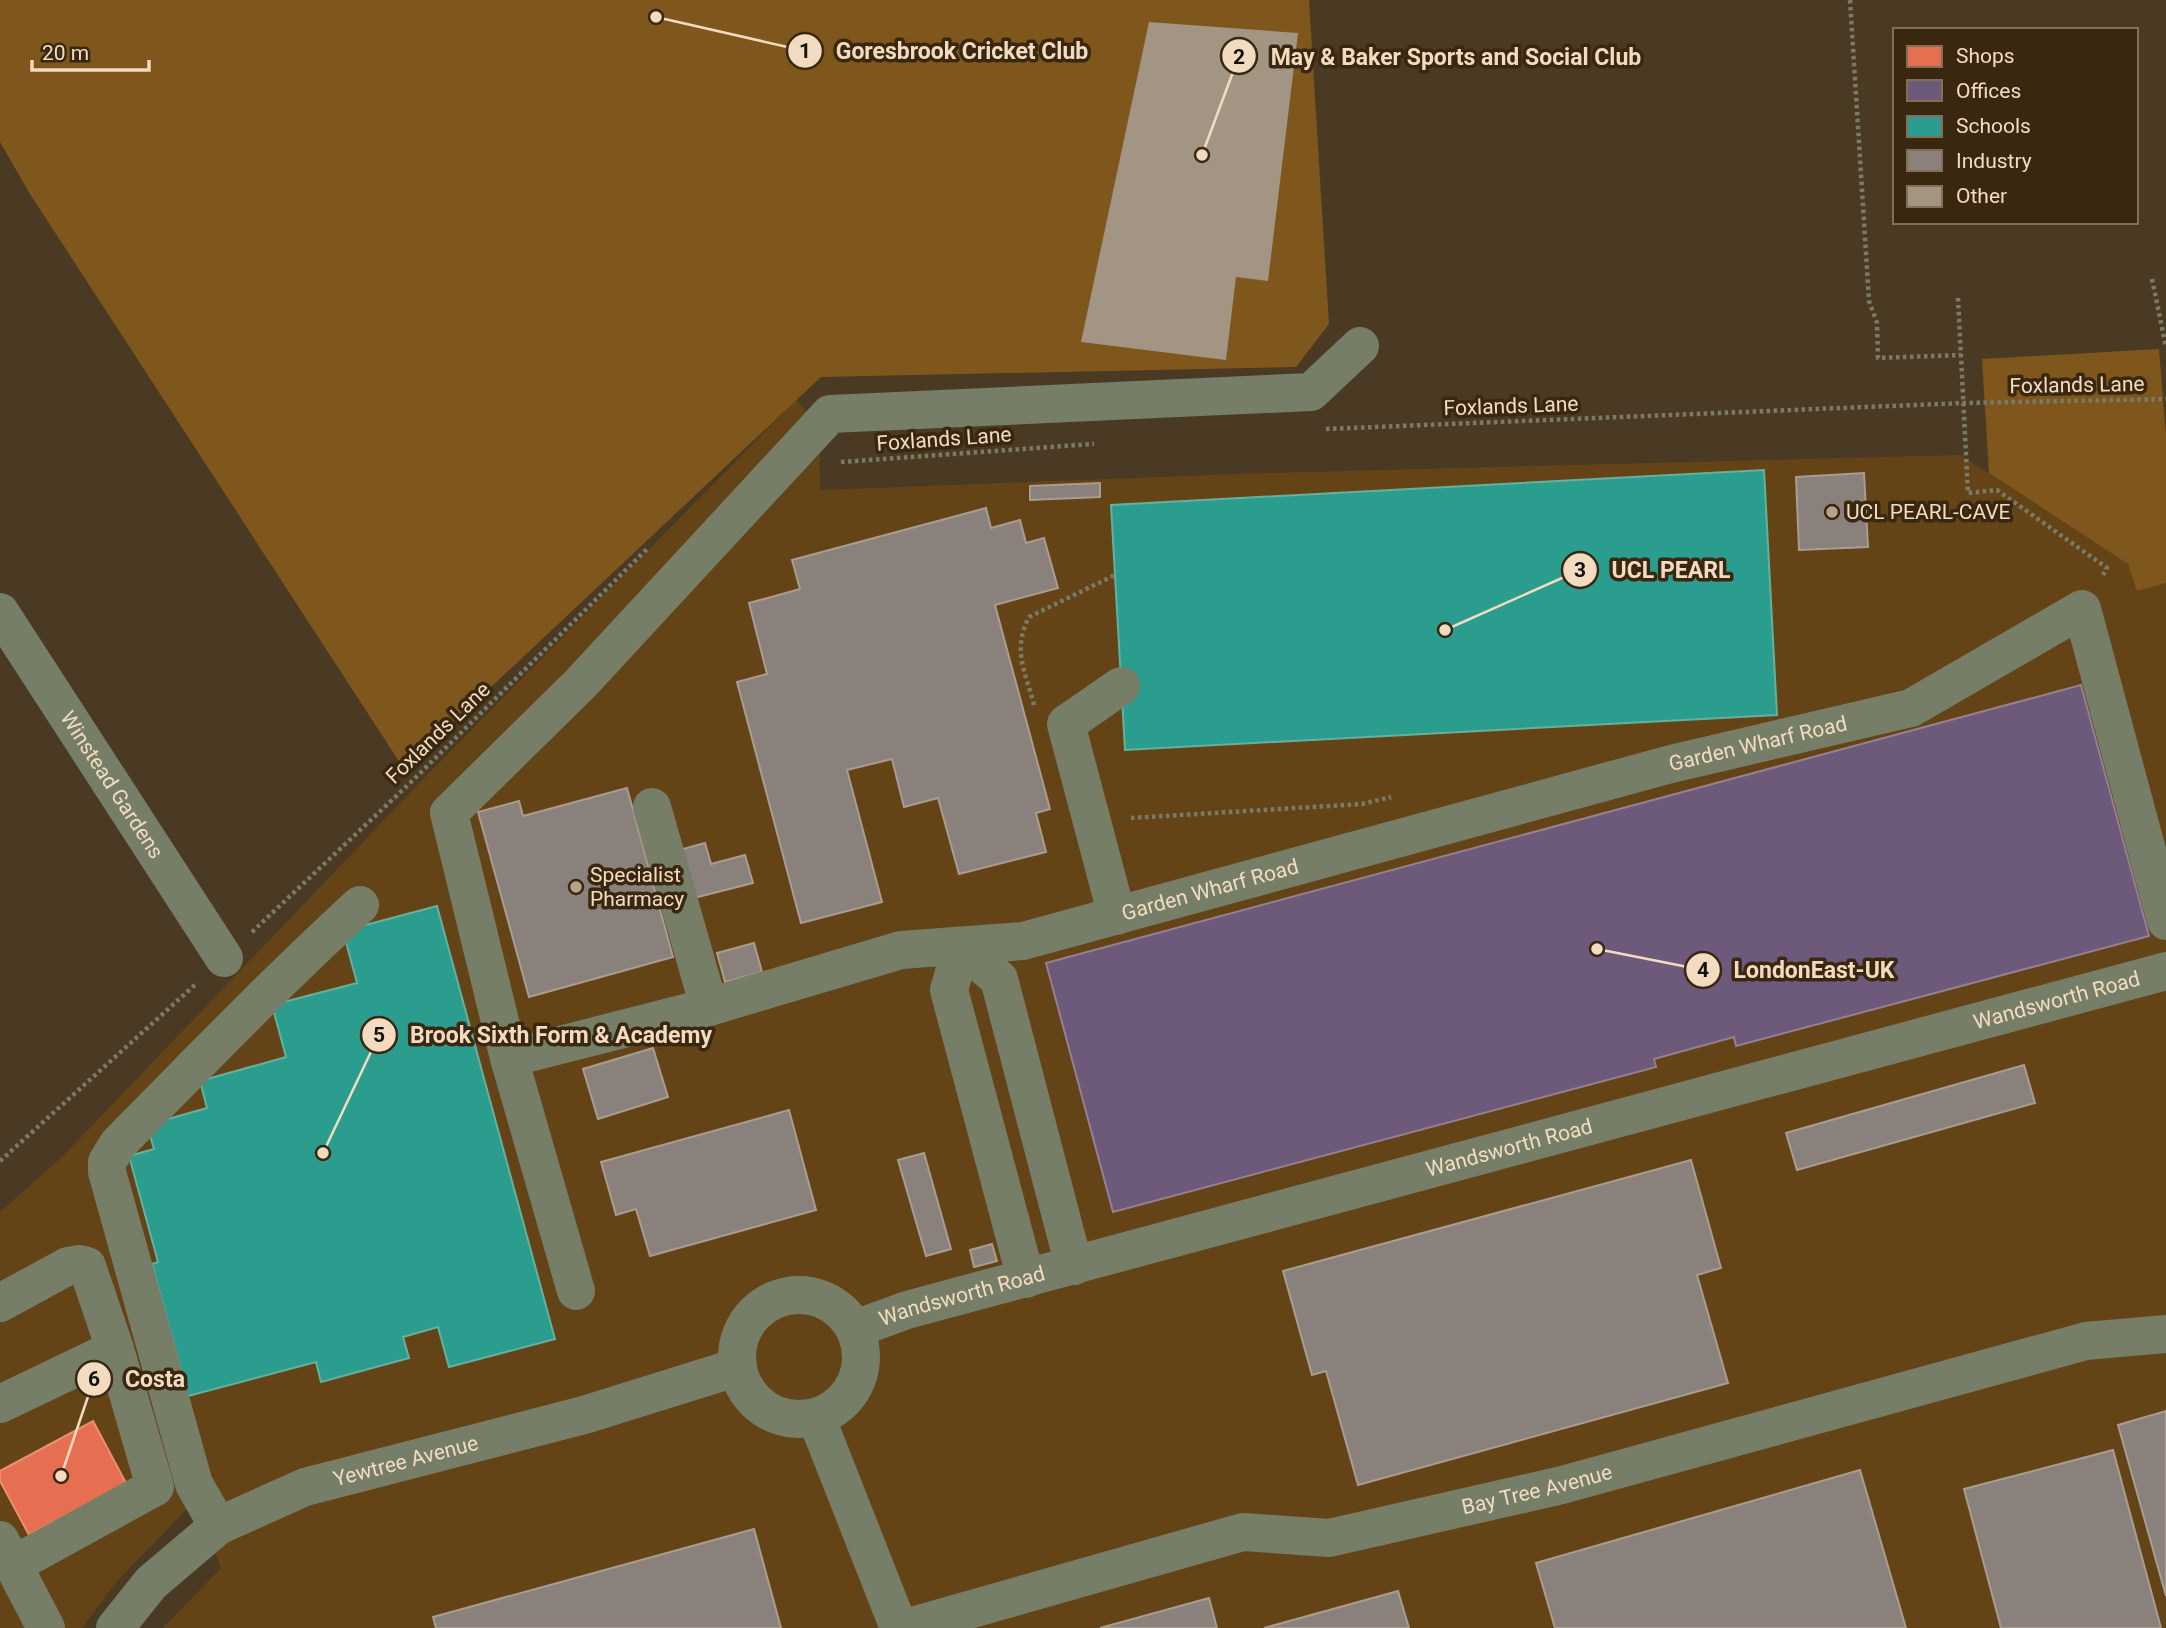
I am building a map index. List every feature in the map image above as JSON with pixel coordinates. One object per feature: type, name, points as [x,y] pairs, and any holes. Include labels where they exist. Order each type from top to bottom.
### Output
[{"type":"street","points":[[576,1292],[509,1058],[449,813],[581,683],[830,414],[1311,392],[1360,346]]},
{"type":"street","points":[[2082,609],[2166,921]]},
{"type":"street","name":"Garden Wharf Road","points":[[509,1058],[709,1007],[901,950],[1023,941],[1671,764],[1910,708],[2082,609]]},
{"type":"street","name":"Winstead Gardens","points":[[0,612],[224,958]]},
{"type":"street","points":[[1117,916],[1066,724],[1121,686]]},
{"type":"street","points":[[652,807],[709,1007]]},
{"type":"street","points":[[218,1526],[194,1484],[107,1172],[107,1162],[118,1144],[208,1051],[297,962],[360,905]]},
{"type":"street","points":[[1026,1279],[949,990],[961,947],[999,979],[1073,1266]]},
{"type":"street","name":"Wandsworth Road","points":[[855,1329],[907,1310],[2166,971]]},
{"type":"street","points":[[0,1303],[68,1266],[87,1266],[115,1349],[155,1487],[7,1552],[46,1628]]},
{"type":"street","points":[[790,1295],[809,1296],[828,1302],[843,1314],[855,1329],[860,1347],[861,1365],[856,1382],[846,1398],[832,1410],[816,1417],[795,1419],[775,1414],[757,1403],[744,1387],[738,1367],[737,1348],[743,1329],[755,1313],[771,1302],[790,1295]]},
{"type":"street","name":"Bay Tree Avenue","points":[[905,1628],[1243,1532],[1329,1538],[1562,1485],[2087,1341],[2166,1334]]},
{"type":"street","points":[[0,1404],[115,1349]]},
{"type":"street","name":"Yewtree Avenue","points":[[115,1628],[151,1583],[218,1526],[305,1488],[584,1415],[738,1367]]},
{"type":"street","points":[[816,1417],[899,1628]]},
{"type":"path","points":[[1850,0],[1869,301],[1877,323],[1878,358],[1961,355]]},
{"type":"path","points":[[2152,279],[2166,347]]},
{"type":"path","points":[[1958,298],[1968,494],[1997,490],[2107,568],[2082,609]]},
{"type":"path","name":"Foxlands Lane","points":[[1314,429],[1964,403],[2166,399]]},
{"type":"path","name":"Foxlands Lane","points":[[783,466],[1096,444]]},
{"type":"path","name":"Foxlands Lane","points":[[0,1161],[224,958],[410,783],[649,547]]},
{"type":"path","points":[[1093,826],[1122,818],[1362,804],[1403,794]]},
{"type":"shaded area","points":[[0,0],[1309,0],[1329,324],[1296,367],[821,377],[404,769],[30,194],[0,142]]},
{"type":"shaded area","points":[[2159,349],[2166,435],[2166,583],[2137,591],[2128,564],[1989,473],[1982,359]]},
{"type":"shaded area","points":[[796,400],[819,425],[820,490],[1266,473],[1960,455],[2129,564],[2137,591],[2166,583],[2166,1628],[163,1628],[221,1568],[195,1501],[118,1580],[82,1628],[0,1628],[0,1212],[63,1156],[432,770]]},
{"type":"building: Shops","points":[[93,1421],[126,1483],[29,1535],[0,1481],[0,1471]]},
{"type":"building: Offices","points":[[2081,685],[2149,936],[1736,1046],[1734,1037],[1654,1059],[1656,1067],[1113,1212],[1046,963]]},
{"type":"building: Schools","points":[[1764,470],[1777,715],[1125,750],[1111,505]]},
{"type":"building: Schools","points":[[437,906],[555,1339],[449,1367],[438,1327],[403,1337],[409,1358],[321,1382],[316,1362],[188,1396],[152,1264],[158,1262],[129,1156],[154,1149],[147,1125],[207,1108],[200,1081],[286,1057],[272,1005],[357,983],[343,931]]},
{"type":"building: Industry","name":"UCL PEARL-CAVE","points":[[1864,473],[1868,547],[1799,550],[1796,477]]},
{"type":"building: Industry","points":[[1100,483],[1100,497],[1030,500],[1030,486]]},
{"type":"building: Industry","points":[[986,508],[991,528],[1020,520],[1026,543],[1044,538],[1058,588],[995,605],[1050,809],[1036,813],[1046,852],[959,874],[938,798],[904,807],[892,759],[847,770],[882,902],[801,923],[737,682],[767,674],[749,603],[800,589],[792,560]]},
{"type":"building: Industry","name":"Specialist Pharmacy","points":[[627,788],[673,957],[529,997],[478,812],[519,801],[523,816]]},
{"type":"building: Industry","points":[[705,843],[711,864],[745,855],[753,883],[686,900],[672,852]]},
{"type":"building: Industry","points":[[754,943],[762,972],[725,982],[717,953]]},
{"type":"building: Industry","points":[[653,1048],[668,1097],[598,1119],[583,1069]]},
{"type":"building: Industry","points":[[2024,1065],[2035,1103],[1797,1170],[1786,1133]]},
{"type":"building: Industry","points":[[789,1110],[816,1210],[650,1256],[636,1209],[616,1215],[601,1162]]},
{"type":"building: Industry","points":[[924,1153],[951,1249],[926,1256],[898,1160]]},
{"type":"building: Industry","points":[[1691,1160],[1721,1268],[1697,1275],[1728,1383],[1358,1485],[1326,1371],[1312,1375],[1283,1271]]},
{"type":"building: Industry","points":[[992,1244],[997,1261],[974,1267],[970,1250]]},
{"type":"building: Industry","points":[[2166,1411],[2166,1596],[2118,1425]]},
{"type":"building: Industry","points":[[2113,1450],[2161,1628],[2001,1628],[1964,1489]]},
{"type":"building: Industry","points":[[1860,1470],[1906,1628],[1555,1628],[1536,1563]]},
{"type":"building: Industry","points":[[754,1529],[781,1628],[436,1628],[433,1617]]},
{"type":"building: Industry","points":[[1398,1591],[1409,1628],[1264,1628]]},
{"type":"building: Industry","points":[[1209,1598],[1217,1628],[1100,1628]]},
{"type":"building: Other","points":[[1149,22],[1298,33],[1268,281],[1236,277],[1226,360],[1081,342]]},
{"type":"place","name":"Goresbrook Cricket Club","points":[[656,17]]},
{"type":"place","name":"May & Baker Sports and Social Club","points":[[1202,155]]},
{"type":"place","name":"UCL PEARL-CAVE","points":[[1832,512]]},
{"type":"place","name":"UCL PEARL","points":[[1445,630]]},
{"type":"place","name":"Specialist Pharmacy","points":[[576,887]]},
{"type":"place","name":"LondonEast-UK","points":[[1597,949]]},
{"type":"place","name":"Brook Sixth Form & Academy","points":[[323,1153]]},
{"type":"place","name":"Costa","points":[[61,1476]]}]
